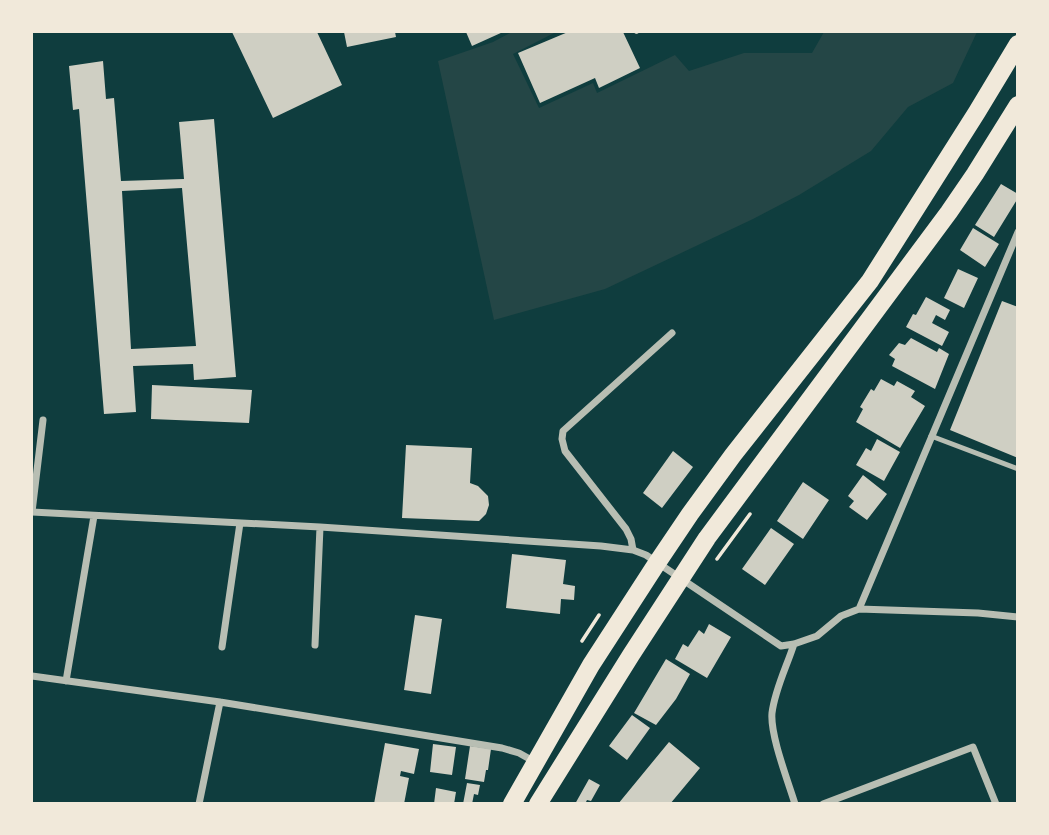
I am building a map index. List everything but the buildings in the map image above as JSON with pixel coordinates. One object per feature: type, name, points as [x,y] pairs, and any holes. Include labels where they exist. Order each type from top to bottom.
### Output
[{"type":"main road","points":[[512,803],[591,665],[657,563],[733,455],[870,281],[1015,56]]},
{"type":"main road","points":[[538,803],[631,654],[734,500],[949,212],[1017,105]]},
{"type":"street","points":[[859,609],[1017,232]]},
{"type":"street","points":[[633,550],[626,529],[565,451],[563,431],[672,333]]},
{"type":"street","points":[[43,420],[32,512],[320,527],[633,550],[657,563],[781,646],[794,645],[817,636],[841,616],[859,609],[1017,617]]},
{"type":"street","points":[[66,681],[93,516]]},
{"type":"street","points":[[222,647],[240,523]]},
{"type":"street","points":[[315,645],[320,527]]},
{"type":"street","points":[[794,645],[777,692],[772,715],[778,750],[795,803]]},
{"type":"street","points":[[32,676],[220,702],[502,748],[535,762]]},
{"type":"street","points":[[199,803],[220,702]]},
{"type":"street","points":[[823,803],[973,747],[996,803]]},
{"type":"lane","points":[[931,436],[1017,469]]},
{"type":"shaded area","points":[[512,32],[556,32],[513,54],[539,108],[593,83],[597,93],[675,55],[689,71],[744,53],[812,53],[824,32],[977,32],[953,83],[908,107],[871,151],[799,195],[605,289],[494,320],[438,61],[493,42]]}]
